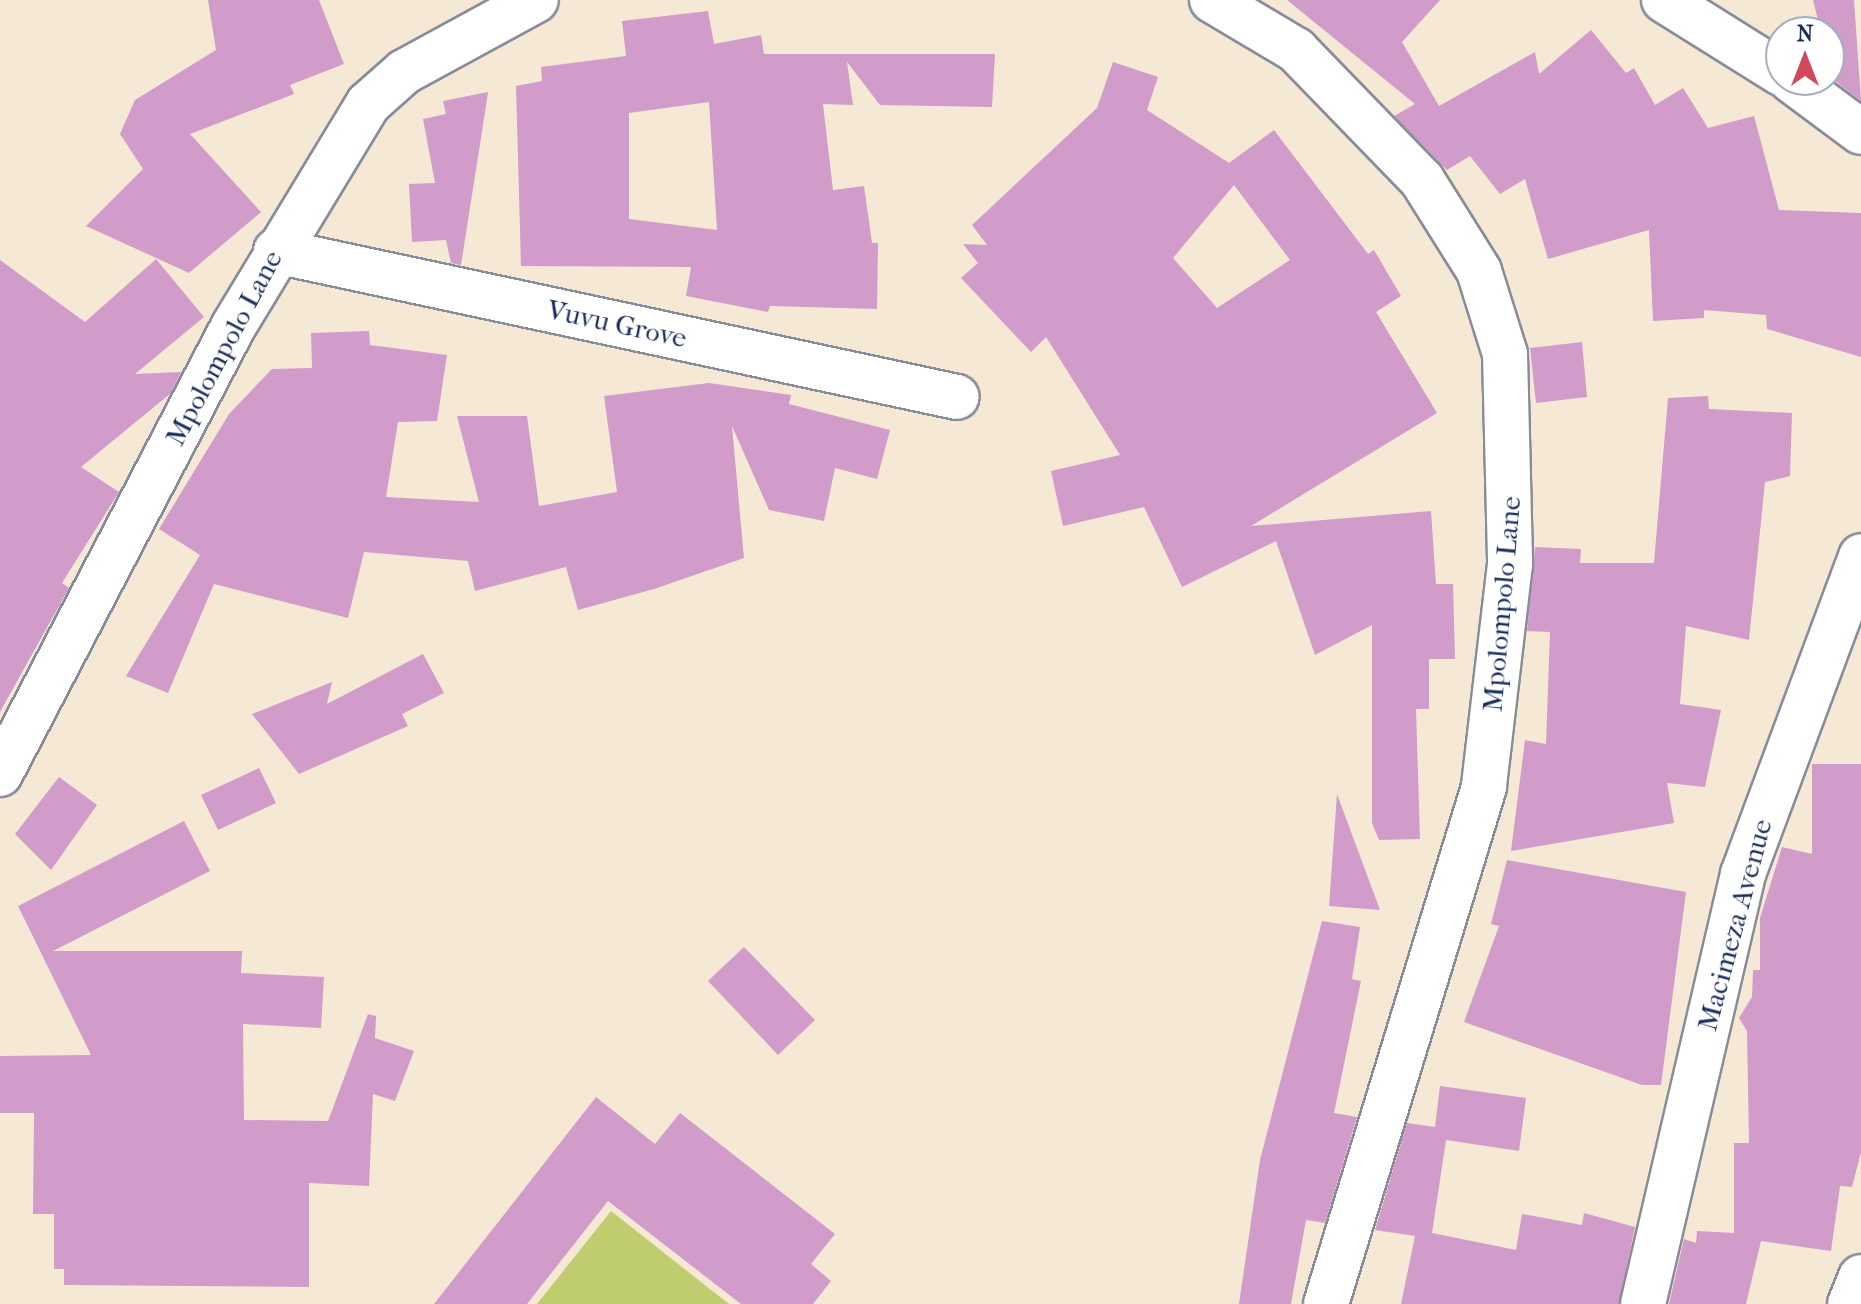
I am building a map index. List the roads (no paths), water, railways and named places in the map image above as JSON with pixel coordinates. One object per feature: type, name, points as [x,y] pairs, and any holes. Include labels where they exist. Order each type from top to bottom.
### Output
[{"type":"street","name":"Mpolompolo Lane","points":[[0,774],[276,251],[368,104],[404,72],[536,0]]},
{"type":"street","name":"Mpolompolo Lane","points":[[1212,0],[1296,50],[1422,180],[1479,271],[1505,354],[1510,564],[1484,787],[1326,1304]]},
{"type":"street","points":[[1664,0],[1765,63]]},
{"type":"street","points":[[1813,96],[1861,132]]},
{"type":"street","name":"Vuvu Grove","points":[[276,251],[957,397]]},
{"type":"street","name":"Macimeza Avenue","points":[[1643,1304],[1743,874],[1861,556]]},
{"type":"street","points":[[1850,1304],[1861,1277]]}]
